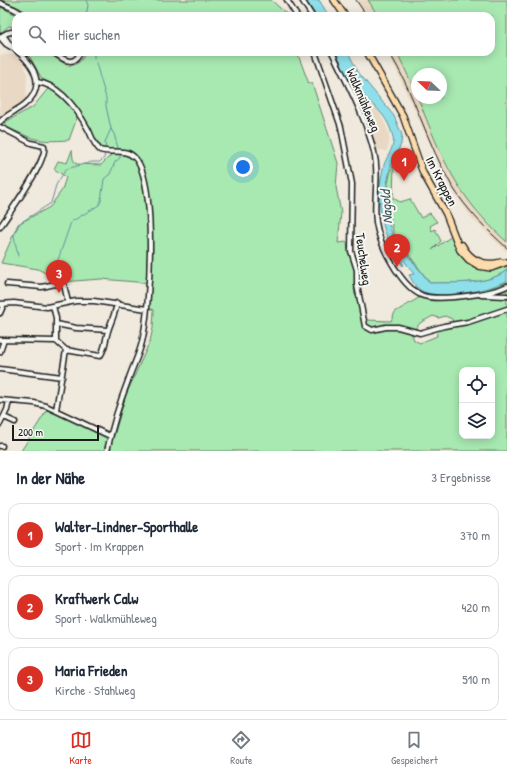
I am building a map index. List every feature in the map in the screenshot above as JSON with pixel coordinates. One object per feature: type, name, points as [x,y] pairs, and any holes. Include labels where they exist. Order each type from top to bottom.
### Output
[{"type":"main road","points":[[334,0],[342,12]]},
{"type":"main road","name":"Im Krappen","points":[[369,56],[402,116],[423,173],[446,214],[460,250],[473,263],[491,268],[507,262]]},
{"type":"main road","name":"Im Krappen","points":[[454,234],[468,254],[479,262],[496,263],[507,259]]},
{"type":"street","points":[[287,0],[294,12]]},
{"type":"street","points":[[302,0],[310,12]]},
{"type":"street","points":[[0,4],[19,12]]},
{"type":"street","points":[[1,37],[12,33]]},
{"type":"street","points":[[1,37],[6,44],[12,48]]},
{"type":"street","points":[[1,37],[12,47]]},
{"type":"street","points":[[0,44],[6,44]]},
{"type":"street","points":[[0,122],[27,103],[34,94],[37,82],[34,68],[22,56]]},
{"type":"street","points":[[58,56],[63,60],[70,62],[77,59],[78,56]]},
{"type":"street","name":"Teuchelweg","points":[[316,56],[341,127],[352,184],[351,251],[357,270],[365,326],[372,330],[386,326],[398,327],[416,333],[468,322],[507,309]]},
{"type":"street","name":"Walkmühleweg","points":[[334,56],[361,110],[374,152],[377,172],[376,223],[387,254],[410,287],[422,295],[450,296],[479,294],[499,290],[507,286]]},
{"type":"street","points":[[37,82],[46,84],[56,90],[71,104],[81,118],[96,147],[100,150],[125,152],[134,157],[140,166],[147,195],[150,248],[147,309],[140,348],[127,382],[110,436],[107,451]]},
{"type":"street","points":[[0,127],[31,143],[44,146],[45,149],[43,156],[24,192],[0,227]]},
{"type":"street","points":[[7,284],[42,287],[54,284],[64,285],[68,302]]},
{"type":"street","points":[[479,294],[507,296]]},
{"type":"street","points":[[0,313],[2,304],[53,306],[68,302],[88,301],[117,303],[147,309]]},
{"type":"street","points":[[0,352],[2,340],[56,341],[66,350],[100,356],[106,343],[108,330],[112,325],[117,303]]},
{"type":"street","points":[[53,306],[56,324],[56,341]]},
{"type":"street","points":[[56,324],[76,328],[108,330]]},
{"type":"street","points":[[56,410],[66,350]]},
{"type":"street","points":[[0,370],[62,377]]},
{"type":"street","points":[[0,400],[34,403],[56,410],[110,436]]},
{"type":"street","points":[[0,424],[4,417],[9,400]]},
{"type":"street","points":[[4,417],[15,422]]},
{"type":"shaded area","points":[[355,0],[368,0],[376,12],[362,12]]},
{"type":"shaded area","points":[[12,54],[12,56],[18,56],[23,60],[27,74],[26,100],[0,117],[0,55]]},
{"type":"shaded area","points":[[390,56],[399,56],[411,80],[411,102]]},
{"type":"shaded area","points":[[352,86],[378,109],[389,133],[389,145],[386,152],[383,150],[376,151],[364,113],[350,88]]},
{"type":"shaded area","points":[[412,104],[421,104],[442,158],[478,214],[507,242],[507,252],[471,217],[448,183]]},
{"type":"green space","points":[[0,0],[271,0],[284,12],[26,12],[20,8]]},
{"type":"green space","points":[[368,0],[507,0],[507,242],[475,209],[463,193],[444,159],[420,104],[447,104],[447,68],[411,68],[411,82],[399,56],[495,56],[495,12],[376,12]]},
{"type":"green space","points":[[0,7],[12,13],[12,27],[9,26],[0,33]]},
{"type":"green space","points":[[29,56],[53,56],[68,66],[79,62],[84,56],[298,56],[309,84],[312,83],[338,163],[336,187],[341,213],[338,243],[347,242],[348,253],[351,254],[356,272],[354,289],[355,295],[361,299],[366,320],[391,321],[395,312],[427,293],[451,294],[470,292],[497,286],[507,281],[507,451],[21,451],[47,410],[67,416],[113,439],[126,395],[150,341],[153,328],[154,310],[149,308],[151,276],[148,283],[101,279],[61,282],[38,269],[1,263],[18,224],[50,207],[62,190],[66,177],[54,169],[58,161],[67,163],[72,150],[73,159],[76,164],[101,165],[112,154],[124,151],[120,149],[103,149],[78,115],[69,140],[50,141],[36,139],[5,126],[5,122],[33,107],[52,84],[42,79]],"holes":[[[433,316],[439,318],[445,316],[452,319],[453,322],[436,329],[437,336],[420,343],[414,340],[411,332],[412,329],[415,329],[420,323]]]},
{"type":"green space","points":[[394,165],[393,198],[400,202],[410,199],[421,218],[430,213],[437,222],[430,226],[432,231],[435,229],[441,241],[432,250],[452,236],[461,254],[472,266],[487,270],[507,266],[507,270],[490,279],[480,281],[430,283],[394,235],[391,222],[388,183],[391,170]]},
{"type":"water","points":[[306,0],[319,0],[326,12],[314,12]]},
{"type":"water","name":"Nagold","points":[[338,56],[350,56],[358,72],[394,116],[402,135],[401,144],[390,169],[387,184],[389,224],[393,237],[430,283],[480,281],[490,279],[507,270],[507,281],[489,288],[468,293],[446,295],[427,293],[416,286],[409,275],[414,274],[403,259],[398,255],[404,265],[403,266],[389,243],[382,218],[380,205],[381,178],[385,161],[393,145],[393,137],[390,127],[381,113],[357,89],[344,71]]},
{"type":"waterway","points":[[86,0],[88,5],[87,12]]},
{"type":"waterway","points":[[96,63],[106,98],[106,106],[111,129],[118,148]]},
{"type":"waterway","points":[[106,149],[105,142],[111,129]]},
{"type":"waterway","points":[[18,256],[14,236],[20,223],[51,203],[56,185],[66,169],[92,162],[100,162],[104,158],[105,153]]},
{"type":"waterway","points":[[53,265],[58,260],[71,222],[99,205],[101,201],[104,179],[110,174],[115,162],[120,158],[120,156]]},
{"type":"railway","points":[[356,0],[364,12]]},
{"type":"railway","points":[[391,56],[406,85],[435,153],[452,186],[477,219],[507,248]]},
{"type":"place","name":"Walter-Lindner-Sporthalle","points":[[404,181]]},
{"type":"place","name":"Kraftwerk Calw","points":[[397,267]]},
{"type":"place","name":"Maria Frieden","points":[[59,293]]}]
